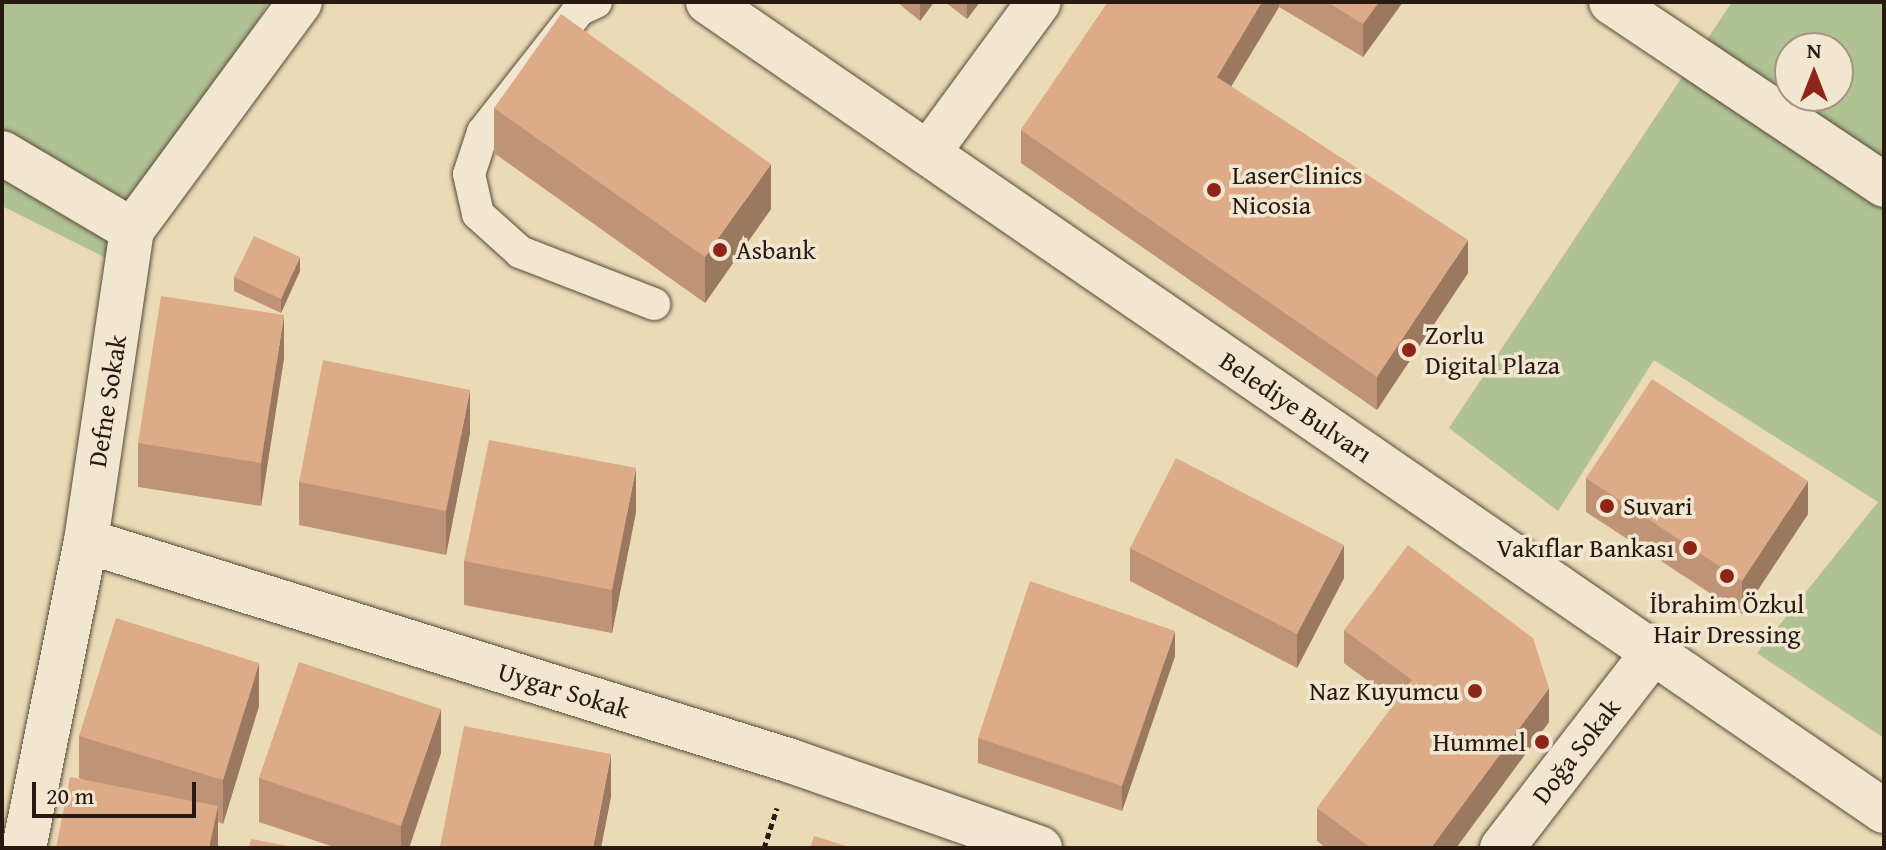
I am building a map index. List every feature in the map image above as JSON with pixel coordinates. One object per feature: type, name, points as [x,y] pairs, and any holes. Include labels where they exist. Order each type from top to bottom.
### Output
[{"type":"street","name":"Defne Sokak","points":[[24,848],[86,541],[132,230],[300,2]]},
{"type":"street","name":"Belediye Bulvarı","points":[[708,2],[1651,655],[1884,811]]},
{"type":"street","points":[[928,153],[1039,2]]},
{"type":"street","points":[[1611,2],[1884,185]]},
{"type":"street","points":[[2,153],[132,230]]},
{"type":"street","name":"Uygar Sokak","points":[[86,541],[791,761],[1040,848]]},
{"type":"street","name":"Doğa Sokak","points":[[1502,848],[1651,655]]},
{"type":"lane","points":[[596,2],[579,10],[483,132],[469,174],[478,214],[520,252],[654,304]]},
{"type":"green space","points":[[2,2],[269,2],[114,262],[2,206]]},
{"type":"green space","points":[[1732,2],[1884,2],[1884,738],[1757,653],[1878,502],[1654,360],[1558,511],[1449,428]]},
{"type":"building","points":[[1108,2],[1262,2],[1217,77],[1468,240],[1377,377],[1021,130]]},
{"type":"building","points":[[1327,2],[1379,2],[1363,24]]},
{"type":"building","points":[[561,14],[771,164],[705,257],[494,108]]},
{"type":"building","points":[[254,236],[300,257],[281,299],[234,277]]},
{"type":"building","points":[[161,296],[284,315],[261,463],[138,443]]},
{"type":"building","points":[[323,360],[470,390],[446,511],[299,482]]},
{"type":"building","points":[[1652,379],[1808,481],[1742,581],[1586,478]]},
{"type":"building","points":[[489,440],[636,468],[612,590],[464,561]]},
{"type":"building","points":[[1176,458],[1344,545],[1297,634],[1130,548]]},
{"type":"building","points":[[1408,545],[1533,638],[1549,688],[1431,848],[1371,848],[1317,808],[1412,680],[1344,630]]},
{"type":"building","points":[[1030,581],[1175,631],[1122,786],[978,738]]},
{"type":"building","points":[[116,618],[259,663],[223,780],[79,736]]},
{"type":"building","points":[[299,662],[441,709],[401,826],[259,778]]},
{"type":"building","points":[[464,726],[611,754],[593,848],[440,847]]},
{"type":"building","points":[[70,777],[218,806],[209,848],[56,848]]},
{"type":"building","points":[[814,836],[852,848],[810,848]]},
{"type":"building","points":[[251,839],[299,848],[249,848]]},
{"type":"place","name":"LaserClinics Nicosia","points":[[1214,190]]},
{"type":"place","name":"Asbank","points":[[720,250]]},
{"type":"place","name":"Zorlu Digital Plaza","points":[[1409,350]]},
{"type":"place","name":"Suvari","points":[[1607,506]]},
{"type":"place","name":"Vakıflar Bankası","points":[[1690,548]]},
{"type":"place","name":"İbrahim Özkul Hair Dressing","points":[[1727,576]]},
{"type":"place","name":"Naz Kuyumcu","points":[[1475,691]]},
{"type":"place","name":"Hummel","points":[[1542,742]]}]
